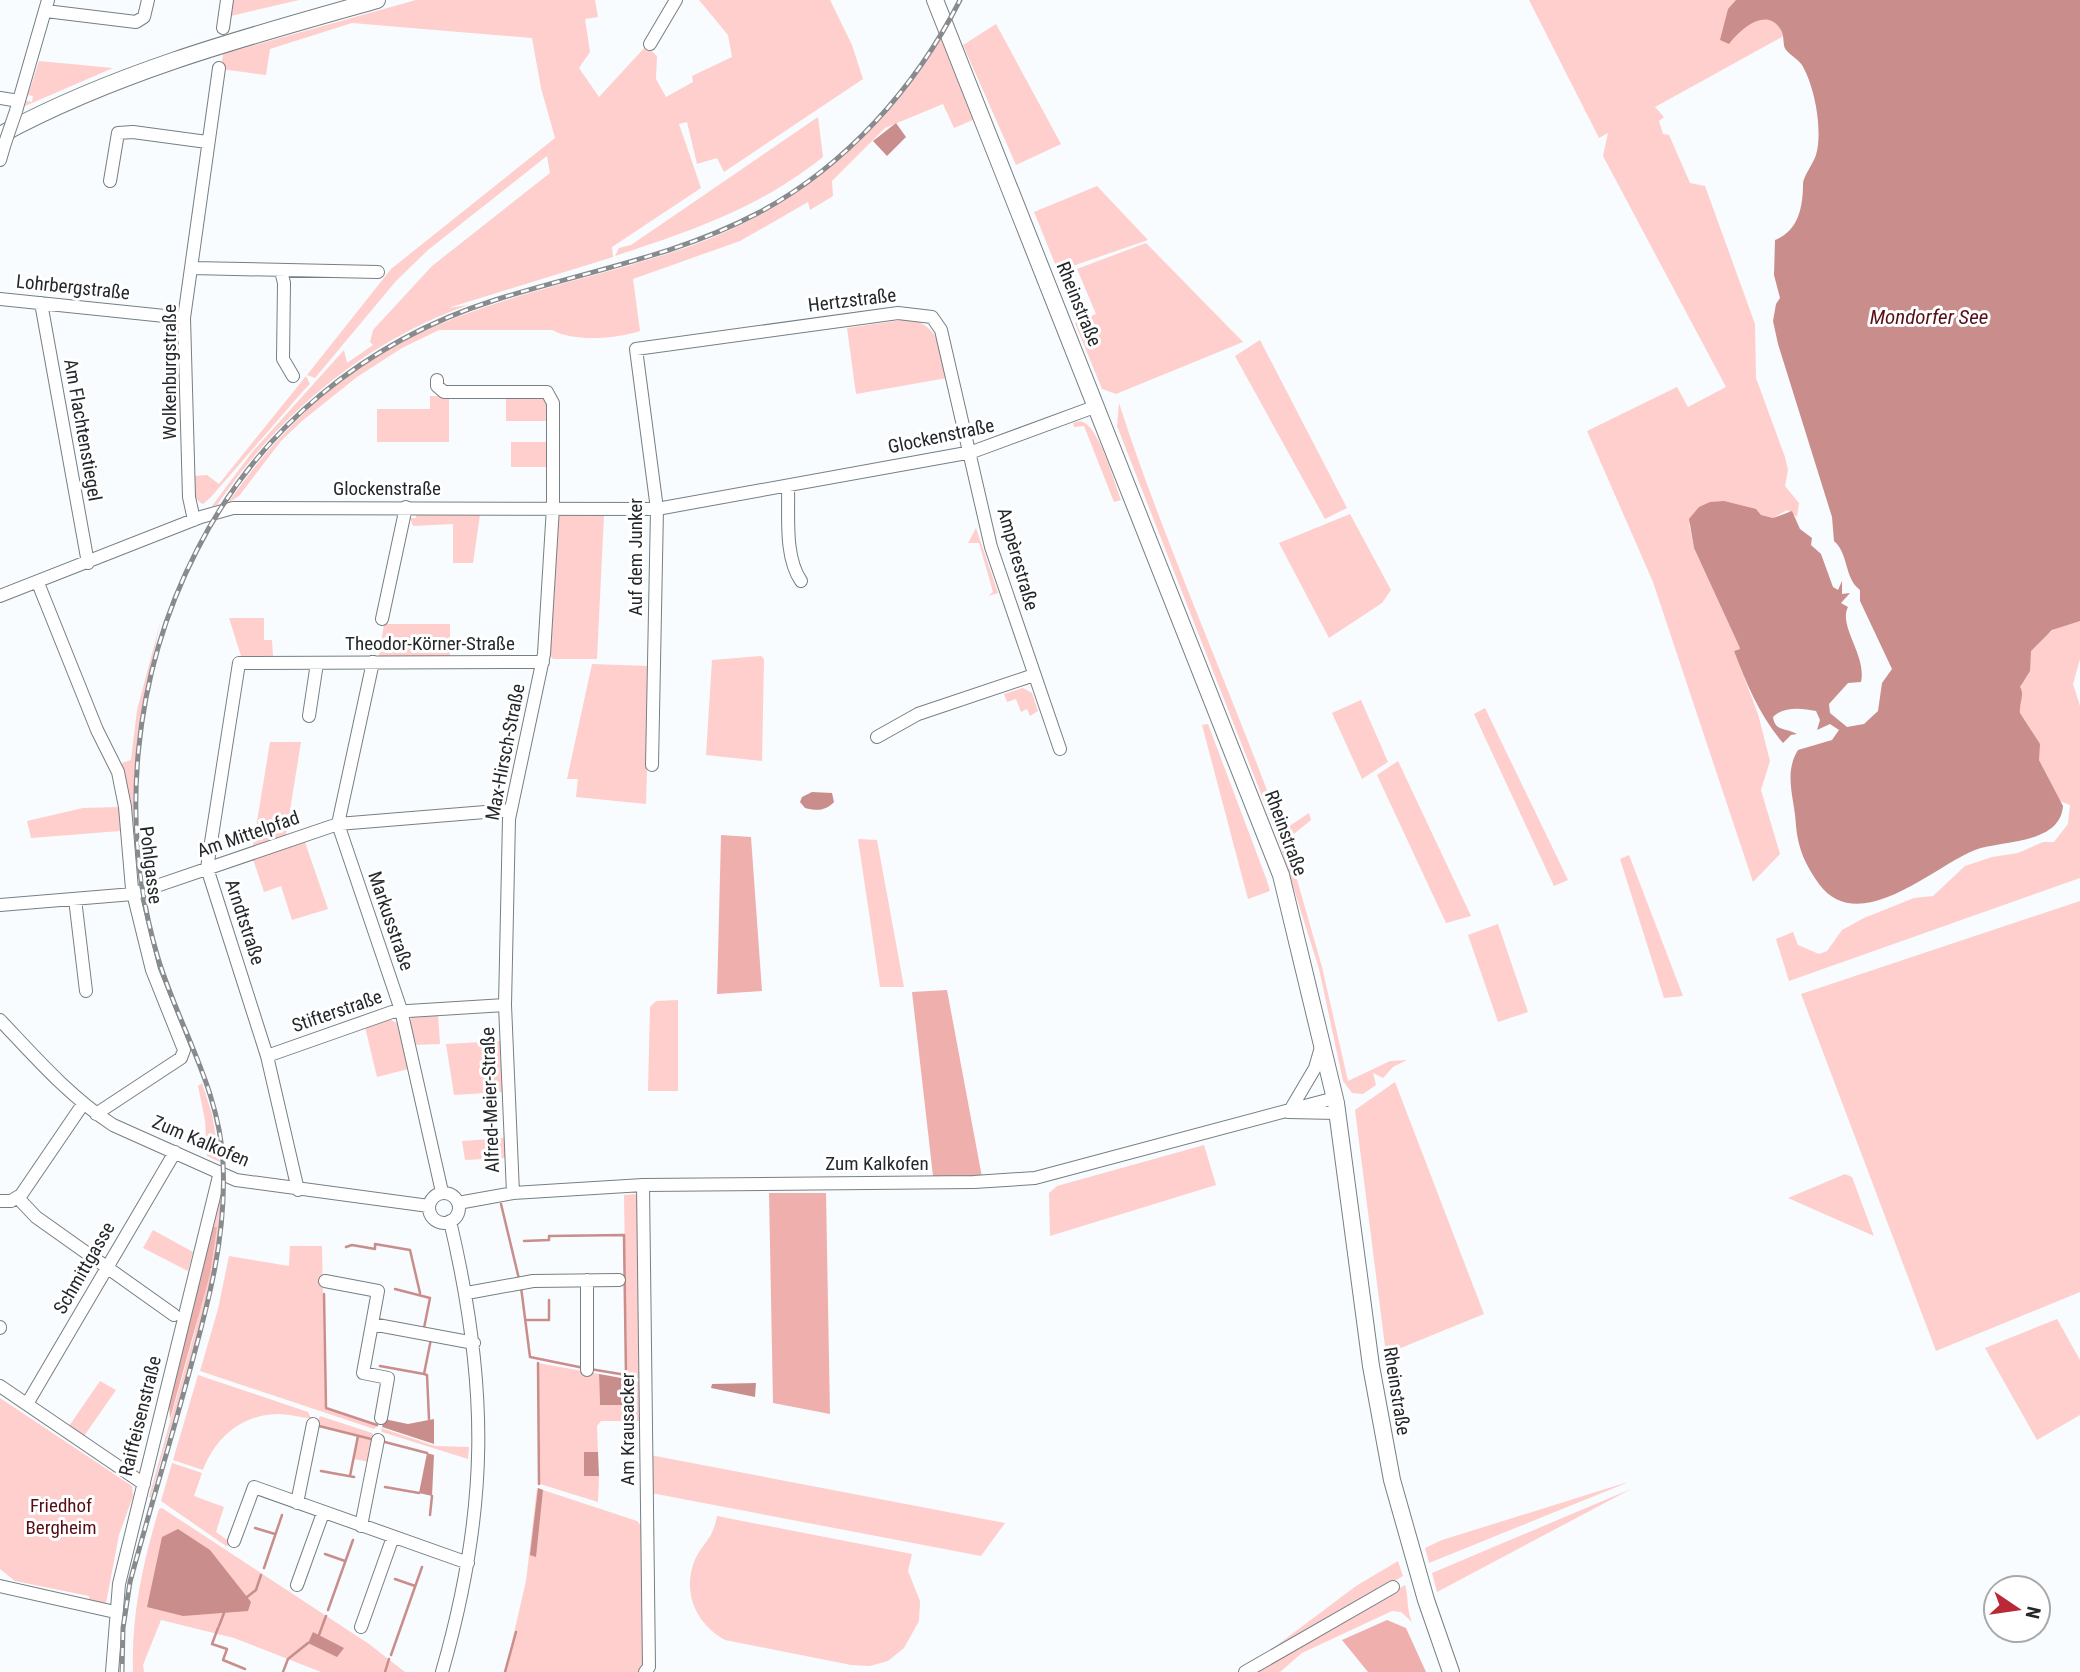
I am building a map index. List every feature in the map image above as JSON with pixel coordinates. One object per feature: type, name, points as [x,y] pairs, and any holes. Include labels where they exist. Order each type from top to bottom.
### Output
[{"type":"main road","points":[[3,139],[84,95],[165,64],[377,0]]},
{"type":"main road","name":"Rheinstraße","points":[[935,0],[1281,874],[1323,1040],[1336,1105],[1371,1366],[1389,1469],[1408,1542],[1451,1672]]},
{"type":"street","points":[[0,160],[3,139],[17,106],[47,5],[136,22],[144,17],[148,0]]},
{"type":"street","points":[[223,27],[228,0]]},
{"type":"street","points":[[650,44],[676,0]]},
{"type":"street","name":"Wolkenburgstraße","points":[[194,520],[189,497],[184,318],[219,68]]},
{"type":"street","points":[[0,98],[17,106]]},
{"type":"street","points":[[110,181],[118,133],[133,132],[207,142]]},
{"type":"street","points":[[192,268],[378,272]]},
{"type":"street","points":[[281,271],[284,283],[283,359],[293,376]]},
{"type":"street","name":"Lohrbergstraße","points":[[0,299],[184,318]]},
{"type":"street","name":"Am Flachtenstiegel","points":[[41,303],[88,563]]},
{"type":"street","name":"Hertzstraße","points":[[636,349],[898,313],[927,315],[938,324],[943,337],[972,452]]},
{"type":"street","name":"Auf dem Junker","points":[[636,349],[657,509],[652,765]]},
{"type":"street","name":"Max-Hirsch-Straße","points":[[437,380],[437,386],[444,392],[551,394],[553,507],[542,662],[510,810],[505,1005]]},
{"type":"street","name":"Glockenstraße","points":[[0,596],[194,520],[233,508],[657,509],[972,452],[1097,406]]},
{"type":"street","name":"Ampèrestraße","points":[[972,452],[991,547],[1060,749]]},
{"type":"street","points":[[788,486],[791,556],[794,571],[801,581]]},
{"type":"street","points":[[382,620],[406,507]]},
{"type":"street","name":"Pohlgasse","points":[[38,583],[97,730],[118,772],[125,807],[133,894],[152,970],[184,1052],[181,1058],[96,1114]]},
{"type":"street","points":[[338,824],[373,662]]},
{"type":"street","name":"Theodor-Körner-Straße","points":[[239,663],[542,662]]},
{"type":"street","name":"Arndtstraße","points":[[239,663],[207,868],[267,1056],[298,1190]]},
{"type":"street","name":"Theodor-Körner-Straße","points":[[309,716],[317,663]]},
{"type":"street","points":[[877,737],[918,714],[1034,675]]},
{"type":"street","name":"Am Mittelpfad","points":[[0,905],[133,894],[338,824],[510,810]]},
{"type":"street","name":"Markusstraße","points":[[338,824],[401,1010],[442,1192]]},
{"type":"street","points":[[75,899],[86,990]]},
{"type":"street","name":"Stifterstraße","points":[[267,1056],[401,1010],[505,1005]]},
{"type":"street","name":"Alfred-Meier-Straße","points":[[505,1005],[513,1193]]},
{"type":"street","name":"Zum Kalkofen","points":[[0,1020],[96,1114],[113,1125],[236,1180],[429,1206]]},
{"type":"street","points":[[1288,1112],[1315,1068],[1323,1040]]},
{"type":"street","points":[[0,1201],[18,1198],[83,1104]]},
{"type":"street","name":"Zum Kalkofen","points":[[458,1203],[513,1193],[643,1185],[1014,1181],[1060,1174],[1203,1132],[1288,1112],[1336,1105]]},
{"type":"street","name":"Schmittgasse","points":[[27,1404],[175,1152]]},
{"type":"street","name":"Raiffeisenstraße","points":[[112,1672],[115,1612],[220,1172]]},
{"type":"street","name":"Am Krausacker","points":[[643,1185],[649,1667],[645,1672]]},
{"type":"street","points":[[442,1192],[452,1195],[458,1203],[458,1214],[450,1221],[435,1220],[429,1206],[433,1197],[442,1192]]},
{"type":"street","points":[[18,1198],[36,1217],[174,1315]]},
{"type":"street","points":[[442,1672],[468,1563],[479,1466],[480,1413],[467,1293],[450,1221]]},
{"type":"street","points":[[586,1280],[587,1370]]},
{"type":"street","points":[[467,1293],[533,1281],[619,1280]]},
{"type":"street","points":[[325,1281],[378,1291],[363,1373],[388,1378],[381,1418]]},
{"type":"street","points":[[372,1324],[474,1343]]},
{"type":"street","points":[[0,1386],[144,1484]]},
{"type":"street","points":[[297,1503],[313,1424]]},
{"type":"street","points":[[361,1526],[378,1440]]},
{"type":"street","points":[[234,1541],[254,1487],[468,1563]]},
{"type":"street","points":[[297,1585],[323,1513]]},
{"type":"street","points":[[361,1627],[393,1537]]},
{"type":"street","points":[[3,1586],[115,1612]]},
{"type":"street","points":[[1245,1672],[1392,1587]]},
{"type":"green space","points":[[232,0],[299,0],[231,16]]},
{"type":"green space","points":[[416,0],[595,0],[598,17],[585,19],[590,52],[579,68],[599,97],[646,46],[657,56],[656,79],[666,97],[693,82],[692,76],[732,57],[728,35],[699,0],[830,0],[852,45],[863,79],[724,172],[717,158],[697,164],[687,122],[679,124],[701,188],[612,247],[613,257],[448,308],[468,305],[430,320],[359,361],[296,411],[241,472],[217,505],[212,506],[253,451],[344,350],[347,363],[373,345],[370,342],[373,330],[432,266],[550,173],[547,156],[428,250],[396,281],[315,378],[307,375],[391,269],[555,138],[541,88],[532,38],[352,23],[270,49],[266,75],[221,69],[223,54]]},
{"type":"green space","points":[[1529,0],[1849,0],[1655,107],[1664,117],[1659,121],[1663,134],[1669,135],[1690,183],[1705,186],[1755,324],[1756,378],[1785,457],[1788,470],[1785,486],[1799,503],[1797,517],[1787,510],[1773,518],[1761,515],[1689,524],[1694,548],[1739,646],[1740,649],[1734,651],[1758,714],[1770,761],[1761,790],[1780,854],[1753,882],[1653,582],[1587,431],[1677,387],[1688,407],[1726,387],[1603,156],[1608,133],[1599,138]]},
{"type":"green space","points":[[996,24],[1061,144],[1016,165],[963,45]]},
{"type":"green space","points":[[941,39],[975,119],[954,128],[943,104],[885,128],[832,181],[833,196],[810,210],[808,202],[740,241],[633,279],[640,331],[619,336],[583,338],[552,330],[439,330],[402,348],[357,377],[302,421],[281,441],[239,496],[228,503],[264,455],[305,412],[351,374],[402,342],[471,312],[507,300],[688,247],[764,212],[799,190],[863,137],[918,74]]},
{"type":"green space","points":[[39,61],[113,68],[25,106],[26,101],[32,102],[33,96],[28,95]]},
{"type":"green space","points":[[818,117],[823,157],[798,175],[774,191],[724,216],[615,256],[619,248],[631,245]]},
{"type":"green space","points":[[1097,186],[1148,240],[1058,271],[1034,212]]},
{"type":"green space","points":[[1146,243],[1243,342],[1116,394],[1102,389],[1075,323],[1096,314],[1077,269]]},
{"type":"green space","points":[[909,319],[920,322],[933,333],[947,378],[856,394],[847,328]]},
{"type":"green space","points":[[1260,340],[1347,508],[1325,519],[1235,356]]},
{"type":"green space","points":[[306,376],[310,384],[211,497],[203,504],[199,502],[194,476],[207,475],[219,484]]},
{"type":"green space","points":[[506,395],[546,397],[549,421],[506,421]]},
{"type":"green space","points":[[430,396],[449,396],[449,442],[377,442],[377,409],[430,409]]},
{"type":"green space","points":[[1119,403],[1157,511],[1282,831],[1309,813],[1311,820],[1290,837],[1288,848],[1322,967],[1348,1081],[1390,1061],[1407,1060],[1393,1067],[1383,1078],[1373,1073],[1376,1085],[1363,1094],[1352,1093],[1343,1081],[1319,969],[1276,832],[1117,426]]},
{"type":"green space","points":[[1080,421],[1087,425],[1099,443],[1121,500],[1114,502],[1084,426],[1074,427],[1073,423]]},
{"type":"green space","points":[[511,442],[549,442],[549,467],[511,467]]},
{"type":"green space","points":[[412,514],[480,515],[473,563],[453,563],[453,524],[413,526],[410,518],[416,518],[416,515]]},
{"type":"green space","points":[[1350,514],[1391,590],[1382,603],[1329,638],[1279,543]]},
{"type":"green space","points":[[556,515],[604,515],[597,659],[553,659],[547,652]]},
{"type":"green space","points":[[976,528],[998,593],[988,596],[993,592],[979,543],[968,543]]},
{"type":"green space","points":[[229,618],[264,618],[264,640],[272,640],[273,656],[241,656]]},
{"type":"green space","points":[[161,620],[136,759],[134,844],[119,764],[131,760],[137,710]]},
{"type":"green space","points":[[2080,621],[2080,659],[2073,684],[2080,706],[2080,878],[1789,981],[1776,939],[1793,932],[1798,945],[1819,954],[1827,951],[1842,930],[1864,918],[1914,898],[1933,896],[1965,866],[1992,857],[2018,853],[2043,842],[2054,842],[2068,824],[2070,805],[2060,801],[2039,760],[2039,744],[2020,713],[2020,687],[2030,651],[2038,641],[2059,626]]},
{"type":"green space","points":[[384,624],[450,624],[450,656],[379,656]]},
{"type":"green space","points":[[761,656],[764,659],[762,761],[706,755],[712,660]]},
{"type":"green space","points":[[592,664],[650,666],[646,804],[576,797],[578,779],[567,779]]},
{"type":"green space","points":[[1023,688],[1032,693],[1038,711],[1030,716],[1027,709],[1021,712],[1016,699],[1007,702],[1004,694]]},
{"type":"green space","points":[[1361,700],[1388,762],[1362,779],[1332,713]]},
{"type":"green space","points":[[1485,708],[1568,880],[1554,886],[1474,714]]},
{"type":"green space","points":[[1208,724],[1270,891],[1248,899],[1202,725]]},
{"type":"green space","points":[[270,742],[301,742],[286,835],[253,846]]},
{"type":"green space","points":[[1398,761],[1471,916],[1446,923],[1377,775]]},
{"type":"green space","points":[[119,807],[120,831],[31,838],[27,821],[83,808]]},
{"type":"green space","points":[[858,839],[877,840],[904,987],[880,987]]},
{"type":"green space","points":[[305,842],[328,909],[292,920],[281,886],[264,892],[253,859]]},
{"type":"green space","points":[[1629,855],[1683,996],[1664,998],[1620,859]]},
{"type":"green space","points":[[2080,901],[2080,1292],[1936,1351],[1801,994]]},
{"type":"green space","points":[[1498,924],[1528,1012],[1498,1022],[1468,935]]},
{"type":"green space","points":[[678,1000],[678,1091],[648,1091],[650,1007],[656,1001]]},
{"type":"green space","points":[[438,1014],[440,1044],[413,1045],[408,1023],[414,1015]]},
{"type":"green space","points":[[389,1019],[397,1023],[408,1069],[377,1077],[365,1027]]},
{"type":"green space","points":[[500,1041],[502,1092],[454,1095],[446,1044]]},
{"type":"green space","points":[[1395,1082],[1484,1314],[1386,1354],[1355,1110]]},
{"type":"green space","points":[[202,1083],[212,1114],[220,1162],[207,1156],[205,1120],[198,1086]]},
{"type":"green space","points":[[505,1138],[505,1158],[465,1160],[462,1141]]},
{"type":"green space","points":[[1204,1145],[1216,1185],[1050,1236],[1049,1193],[1057,1186]]},
{"type":"green space","points":[[1845,1174],[1852,1177],[1874,1236],[1788,1198]]},
{"type":"green space","points":[[635,1194],[638,1197],[640,1379],[627,1376],[624,1195]]},
{"type":"green space","points":[[221,1197],[218,1235],[204,1311],[149,1497],[194,1335],[217,1227],[212,1226]]},
{"type":"green space","points":[[153,1230],[193,1252],[188,1271],[143,1248]]},
{"type":"green space","points":[[290,1246],[322,1246],[325,1408],[377,1426],[374,1429],[200,1371],[218,1309],[229,1256],[289,1266]]},
{"type":"green space","points":[[2057,1319],[2080,1360],[2080,1415],[2037,1440],[1985,1348]]},
{"type":"green space","points":[[538,1363],[599,1374],[600,1405],[627,1405],[627,1379],[640,1382],[641,1421],[601,1421],[597,1426],[598,1452],[584,1452],[584,1476],[599,1476],[598,1502],[540,1484]]},
{"type":"green space","points":[[198,1375],[308,1412],[311,1418],[279,1414],[253,1418],[242,1423],[223,1438],[208,1458],[203,1470],[173,1460]]},
{"type":"green space","points":[[100,1381],[116,1390],[82,1439],[67,1429]]},
{"type":"green space","name":"Friedhof Bergheim","points":[[0,1398],[132,1486],[133,1496],[119,1535],[106,1603],[89,1600],[89,1596],[15,1581],[0,1569]]},
{"type":"green space","points":[[320,1416],[372,1433],[375,1439],[315,1426]]},
{"type":"green space","points":[[381,1428],[435,1446],[469,1447],[468,1459],[382,1432]]},
{"type":"green space","points":[[358,1437],[375,1441],[370,1462],[354,1459]]},
{"type":"green space","points":[[650,1455],[1005,1523],[981,1556],[651,1493]]},
{"type":"green space","points":[[172,1463],[202,1473],[194,1496],[224,1507],[216,1532],[230,1542],[229,1545],[226,1546],[161,1501]]},
{"type":"green space","points":[[1628,1482],[1429,1563],[1425,1548],[1442,1540]]},
{"type":"green space","points":[[537,1488],[637,1521],[643,1528],[642,1672],[505,1672],[526,1581]]},
{"type":"green space","points":[[1631,1489],[1437,1592],[1432,1573]]},
{"type":"green space","points":[[162,1508],[369,1644],[405,1672],[321,1672],[234,1638],[161,1620],[143,1665],[144,1672],[133,1672],[139,1589],[153,1529],[159,1509]]},
{"type":"green space","points":[[717,1516],[912,1554],[908,1571],[920,1601],[919,1621],[904,1648],[888,1661],[870,1666],[851,1665],[725,1640],[715,1634],[695,1609],[690,1577],[693,1565],[712,1532]]},
{"type":"green space","points":[[1398,1561],[1403,1576],[1278,1648],[1276,1646],[1356,1586]]},
{"type":"green space","points":[[1405,1585],[1412,1622],[1401,1612],[1392,1611],[1302,1653],[1280,1672],[1254,1672]]},
{"type":"shaded area","points":[[721,835],[751,837],[762,991],[717,994]]},
{"type":"shaded area","points":[[947,990],[982,1177],[933,1176],[912,992]]},
{"type":"shaded area","points":[[769,1193],[826,1193],[830,1414],[773,1403]]},
{"type":"shaded area","points":[[212,1226],[217,1227],[210,1274],[170,1419],[169,1402]]},
{"type":"shaded area","points":[[1387,1620],[1406,1628],[1426,1672],[1368,1672],[1342,1640]]},
{"type":"water","name":"Mondorfer See","points":[[1736,0],[2080,0],[2080,621],[2052,630],[2031,651],[2030,671],[2020,687],[2020,713],[2040,744],[2039,760],[2063,806],[2059,819],[2052,828],[2041,834],[1975,850],[1897,893],[1875,901],[1854,904],[1836,899],[1819,884],[1807,864],[1797,834],[1791,787],[1791,768],[1798,750],[1832,740],[1839,730],[1830,724],[1817,730],[1820,720],[1816,711],[1793,709],[1777,713],[1773,717],[1776,725],[1797,734],[1791,735],[1783,743],[1775,733],[1755,700],[1734,651],[1740,649],[1739,646],[1694,548],[1689,519],[1699,507],[1710,502],[1724,501],[1756,509],[1761,515],[1773,518],[1792,511],[1800,529],[1812,538],[1811,545],[1821,554],[1833,587],[1838,590],[1842,581],[1842,594],[1850,593],[1841,603],[1848,607],[1847,623],[1860,662],[1861,682],[1848,683],[1829,704],[1830,713],[1847,727],[1864,724],[1878,711],[1882,683],[1892,669],[1860,601],[1860,590],[1851,579],[1842,552],[1834,541],[1832,517],[1773,321],[1780,298],[1774,275],[1775,240],[1789,231],[1798,218],[1803,181],[1815,159],[1818,145],[1816,109],[1807,74],[1786,50],[1782,32],[1775,23],[1761,20],[1746,27],[1729,44],[1720,40],[1728,9]]},
{"type":"water","points":[[896,123],[906,137],[887,156],[873,141]]},
{"type":"water","points":[[812,792],[832,793],[834,802],[821,810],[805,808],[800,802],[802,797]]},
{"type":"water","points":[[599,1374],[627,1379],[627,1405],[600,1405]]},
{"type":"water","points":[[756,1383],[755,1397],[711,1388],[712,1384]]},
{"type":"water","points":[[384,1419],[408,1424],[434,1419],[434,1444],[382,1427]]},
{"type":"water","points":[[584,1452],[598,1452],[599,1476],[584,1476]]},
{"type":"water","points":[[427,1453],[434,1455],[432,1496],[419,1493]]},
{"type":"water","points":[[538,1488],[543,1490],[536,1557],[530,1555]]},
{"type":"water","points":[[178,1529],[210,1550],[251,1602],[248,1611],[183,1616],[147,1607],[162,1537]]},
{"type":"water","points":[[313,1632],[344,1648],[337,1657],[308,1643]]},
{"type":"waterway","points":[[501,1204],[519,1279]]},
{"type":"waterway","points":[[524,1241],[549,1240],[549,1236],[624,1235],[626,1375],[590,1369]]},
{"type":"waterway","points":[[346,1247],[352,1245],[375,1249],[375,1244],[410,1250],[420,1293]]},
{"type":"waterway","points":[[521,1287],[530,1357],[584,1368]]},
{"type":"waterway","points":[[395,1289],[430,1298],[424,1328]]},
{"type":"waterway","points":[[324,1294],[326,1408],[377,1425]]},
{"type":"waterway","points":[[527,1320],[549,1320],[549,1300]]},
{"type":"waterway","points":[[429,1419],[427,1375],[424,1374],[431,1339]]},
{"type":"waterway","points":[[538,1363],[539,1484]]},
{"type":"waterway","points":[[380,1366],[424,1374]]},
{"type":"waterway","points":[[319,1426],[375,1440]]},
{"type":"waterway","points":[[350,1476],[358,1436]]},
{"type":"waterway","points":[[381,1441],[427,1453]]},
{"type":"waterway","points":[[321,1471],[354,1477]]},
{"type":"waterway","points":[[385,1487],[419,1493]]},
{"type":"waterway","points":[[430,1515],[432,1496]]},
{"type":"waterway","points":[[264,1568],[282,1515]]},
{"type":"waterway","points":[[255,1528],[275,1534]]},
{"type":"waterway","points":[[328,1610],[353,1540]]},
{"type":"waterway","points":[[325,1554],[345,1561]]},
{"type":"waterway","points":[[391,1655],[422,1567]]},
{"type":"waterway","points":[[247,1597],[256,1590],[261,1575]]},
{"type":"waterway","points":[[395,1579],[415,1586]]},
{"type":"waterway","points":[[219,1626],[224,1613]]},
{"type":"waterway","points":[[319,1635],[326,1616]]},
{"type":"waterway","points":[[218,1628],[212,1644],[227,1649],[223,1660],[245,1669]]},
{"type":"waterway","points":[[505,1672],[516,1632]]},
{"type":"waterway","points":[[283,1672],[288,1659],[308,1643]]},
{"type":"waterway","points":[[385,1672],[389,1659]]},
{"type":"railway","points":[[122,1672],[123,1628],[130,1582],[201,1330],[214,1275],[222,1220],[223,1163],[215,1110],[158,958],[138,855],[136,803],[138,750],[158,647],[175,598],[197,550],[222,506],[252,465],[285,428],[321,395],[360,365],[403,339],[495,300],[662,252],[727,228],[758,213],[820,173],[849,148],[900,93],[922,64],[960,0]]}]
